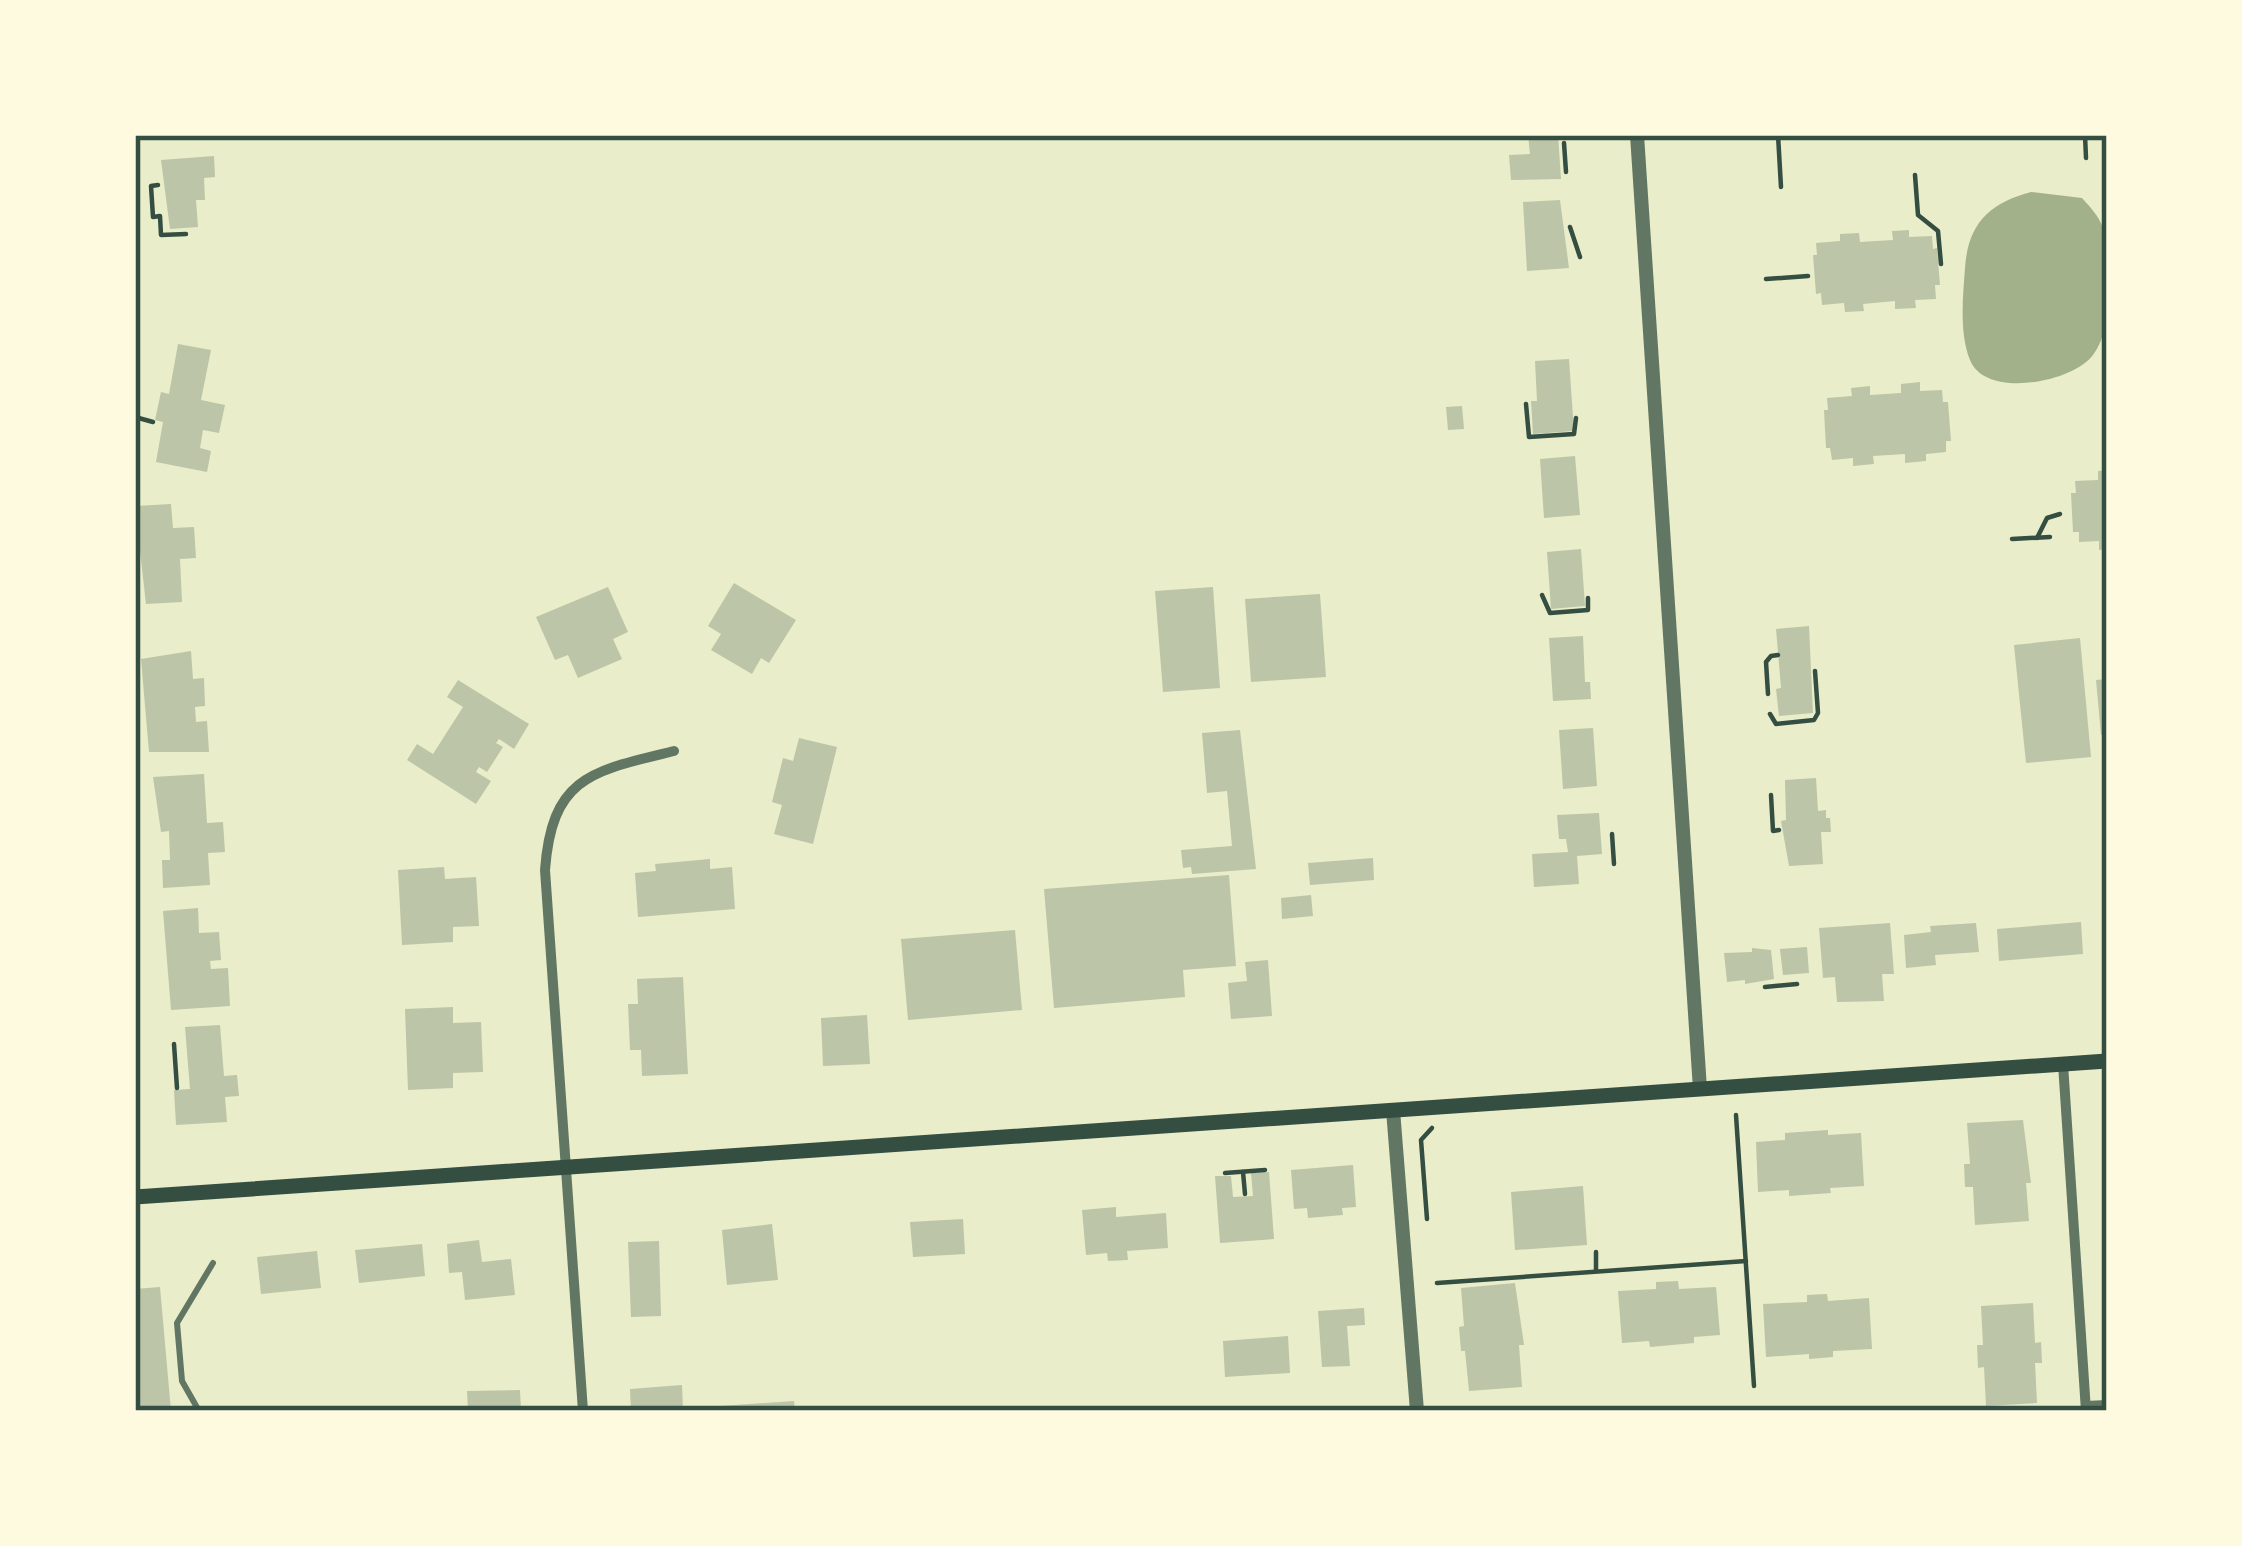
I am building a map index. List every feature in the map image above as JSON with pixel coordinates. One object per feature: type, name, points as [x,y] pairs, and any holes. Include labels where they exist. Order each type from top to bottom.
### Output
[{"type":"main road","points":[[135,1197],[2107,1060]]},
{"type":"street","points":[[1637,135],[1700,1089]]},
{"type":"street","points":[[583,1411],[545,870],[548,833],[565,797],[583,780],[627,762],[674,751]]},
{"type":"street","points":[[2063,1064],[2086,1408],[2107,1405]]},
{"type":"street","points":[[1394,1110],[1417,1411]]},
{"type":"lane","points":[[199,1411],[182,1381],[177,1323],[213,1263]]},
{"type":"path","points":[[1778,135],[1780,187]]},
{"type":"path","points":[[2085,135],[2086,158]]},
{"type":"path","points":[[1564,143],[1566,172]]},
{"type":"path","points":[[1915,175],[1918,215],[1939,231],[1941,264]]},
{"type":"path","points":[[158,185],[151,186],[153,217],[160,216],[161,236],[186,234]]},
{"type":"path","points":[[1570,226],[1580,257]]},
{"type":"path","points":[[1766,279],[1808,276]]},
{"type":"path","points":[[1526,404],[1529,437],[1574,434],[1576,418]]},
{"type":"path","points":[[135,417],[153,422]]},
{"type":"path","points":[[2037,538],[2047,518],[2060,514]]},
{"type":"path","points":[[2012,539],[2050,537]]},
{"type":"path","points":[[1542,595],[1550,613],[1588,610],[1588,598]]},
{"type":"path","points":[[1768,694],[1766,662],[1778,655]]},
{"type":"path","points":[[1770,714],[1776,724],[1814,720],[1818,713],[1814,671]]},
{"type":"path","points":[[1771,795],[1773,831],[1779,830]]},
{"type":"path","points":[[1612,834],[1614,864]]},
{"type":"path","points":[[1765,987],[1797,984]]},
{"type":"path","points":[[174,1044],[177,1088]]},
{"type":"path","points":[[1736,1115],[1754,1386]]},
{"type":"path","points":[[1427,1219],[1421,1140],[1432,1128]]},
{"type":"path","points":[[1225,1173],[1265,1171]]},
{"type":"path","points":[[1243,1172],[1245,1194]]},
{"type":"path","points":[[1595,1272],[1596,1252]]},
{"type":"path","points":[[1437,1283],[1746,1261]]},
{"type":"shaded area","points":[[2031,192],[2082,198],[2097,216],[2103,228],[2110,293],[2100,343],[2082,365],[2049,379],[2010,383],[1979,372],[1970,360],[1963,326],[1965,268],[1971,239],[1983,218],[2003,202]]},
{"type":"building","points":[[1528,135],[1558,135],[1561,179],[1511,180],[1509,155],[1530,154]]},
{"type":"building","points":[[214,156],[215,177],[204,178],[205,200],[196,200],[198,227],[170,229],[161,160]]},
{"type":"building","points":[[1560,200],[1569,268],[1527,271],[1523,202]]},
{"type":"building","points":[[1909,230],[1909,237],[1932,236],[1933,249],[1937,248],[1940,285],[1935,285],[1936,299],[1915,300],[1916,308],[1895,309],[1895,301],[1863,304],[1864,311],[1845,312],[1844,303],[1822,305],[1821,293],[1816,294],[1816,243],[1859,233],[1860,242],[1893,240],[1892,231]]},
{"type":"building","points":[[178,344],[211,350],[201,400],[225,405],[219,433],[203,430],[200,448],[211,451],[207,472],[156,462],[163,422],[155,420],[161,392],[169,394]]},
{"type":"building","points":[[1569,359],[1574,431],[1533,434],[1535,361]]},
{"type":"building","points":[[1920,382],[1920,391],[1942,390],[1943,402],[1948,402],[1951,441],[1946,441],[1946,452],[1905,463],[1905,454],[1873,456],[1874,464],[1853,466],[1853,458],[1832,460],[1826,448],[1827,398],[1852,396],[1851,388],[1870,386],[1870,395],[1901,393],[1901,384]]},
{"type":"building","points":[[1462,406],[1464,429],[1448,430],[1446,407]]},
{"type":"building","points":[[1575,456],[1580,515],[1544,518],[1540,459]]},
{"type":"building","points":[[2107,470],[2107,549],[2099,550],[2099,541],[2079,542],[2079,532],[2073,532],[2071,493],[2076,493],[2075,481],[2098,480],[2098,471]]},
{"type":"building","points":[[171,504],[173,528],[194,527],[196,558],[180,559],[182,602],[146,604],[135,506]]},
{"type":"building","points":[[1581,549],[1585,606],[1551,609],[1547,552]]},
{"type":"building","points":[[734,583],[796,620],[769,663],[761,658],[752,674],[711,650],[721,634],[708,626]]},
{"type":"building","points":[[608,587],[628,632],[613,639],[622,659],[578,678],[568,655],[555,660],[536,617]]},
{"type":"building","points":[[1213,587],[1220,688],[1163,692],[1155,591]]},
{"type":"building","points":[[1320,594],[1326,677],[1251,682],[1245,599]]},
{"type":"building","points":[[1809,626],[1813,713],[1779,716],[1776,629]]},
{"type":"building","points":[[1583,636],[1585,682],[1590,682],[1591,699],[1553,701],[1549,638]]},
{"type":"building","points":[[2080,638],[2091,757],[2026,763],[2014,645]]},
{"type":"building","points":[[191,651],[193,679],[204,678],[205,706],[195,707],[196,722],[207,721],[209,752],[149,752],[141,659]]},
{"type":"building","points":[[2107,679],[2107,734],[2101,735],[2096,680]]},
{"type":"building","points":[[458,680],[529,724],[514,749],[499,739],[496,743],[503,747],[487,772],[479,767],[476,772],[491,781],[476,804],[407,760],[417,744],[433,754],[463,707],[447,697]]},
{"type":"building","points":[[1593,728],[1597,786],[1563,789],[1559,730]]},
{"type":"building","points":[[1240,730],[1256,869],[1192,874],[1191,867],[1183,868],[1181,850],[1232,846],[1227,791],[1207,793],[1202,733]]},
{"type":"building","points":[[799,738],[837,747],[813,844],[774,834],[782,805],[772,802],[783,758],[793,761]]},
{"type":"building","points":[[204,774],[207,823],[223,822],[225,852],[208,853],[210,885],[163,888],[162,860],[170,860],[169,831],[161,832],[153,777]]},
{"type":"building","points":[[1816,778],[1818,811],[1826,810],[1830,818],[1831,832],[1821,832],[1823,864],[1789,866],[1781,821],[1786,820],[1785,780]]},
{"type":"building","points":[[1599,813],[1602,854],[1577,856],[1579,884],[1534,887],[1532,854],[1568,852],[1566,839],[1559,839],[1557,815]]},
{"type":"building","points":[[1373,858],[1374,880],[1310,885],[1308,863]]},
{"type":"building","points":[[710,859],[710,869],[732,867],[735,909],[638,917],[635,873],[656,871],[655,864]]},
{"type":"building","points":[[444,867],[445,879],[476,877],[479,926],[453,927],[453,942],[402,945],[398,870]]},
{"type":"building","points":[[1229,875],[1236,966],[1183,970],[1185,997],[1054,1008],[1044,889]]},
{"type":"building","points":[[1311,895],[1313,916],[1282,919],[1281,898]]},
{"type":"building","points":[[198,908],[199,933],[219,932],[221,960],[210,961],[211,969],[228,968],[230,1006],[171,1010],[163,911]]},
{"type":"building","points":[[2081,922],[2083,954],[1999,961],[1997,929]]},
{"type":"building","points":[[1890,923],[1894,974],[1882,974],[1884,1001],[1837,1002],[1835,977],[1823,978],[1819,928]]},
{"type":"building","points":[[1976,923],[1979,952],[1935,955],[1936,965],[1906,968],[1904,935],[1931,932],[1930,926]]},
{"type":"building","points":[[1015,930],[1022,1010],[908,1020],[901,939]]},
{"type":"building","points":[[1807,947],[1809,973],[1783,975],[1780,949]]},
{"type":"building","points":[[1752,948],[1771,950],[1774,979],[1727,982],[1724,953],[1752,952]]},
{"type":"building","points":[[1268,960],[1272,1016],[1231,1019],[1228,983],[1247,981],[1245,962]]},
{"type":"building","points":[[683,977],[688,1074],[642,1076],[641,1050],[630,1050],[628,1004],[638,1004],[637,979]]},
{"type":"building","points":[[453,1007],[453,1023],[481,1022],[483,1072],[453,1073],[453,1088],[408,1090],[405,1009]]},
{"type":"building","points":[[867,1015],[870,1064],[823,1066],[821,1018]]},
{"type":"building","points":[[220,1025],[224,1076],[237,1075],[239,1096],[225,1097],[227,1122],[176,1125],[174,1090],[190,1089],[185,1027]]},
{"type":"building","points":[[2023,1120],[2031,1183],[2026,1183],[2029,1221],[1975,1225],[1973,1187],[1965,1187],[1964,1164],[1970,1164],[1967,1123]]},
{"type":"building","points":[[1828,1130],[1828,1135],[1861,1133],[1864,1186],[1789,1196],[1789,1190],[1758,1192],[1756,1142],[1785,1140],[1785,1133]]},
{"type":"building","points":[[1353,1165],[1356,1207],[1342,1208],[1343,1215],[1308,1218],[1307,1208],[1294,1209],[1291,1170]]},
{"type":"building","points":[[1269,1172],[1274,1239],[1220,1243],[1215,1176],[1231,1176],[1233,1197],[1253,1196],[1251,1173]]},
{"type":"building","points":[[1583,1186],[1587,1245],[1515,1250],[1511,1192]]},
{"type":"building","points":[[1116,1207],[1116,1217],[1166,1213],[1168,1248],[1127,1251],[1128,1260],[1108,1261],[1107,1253],[1086,1255],[1082,1210]]},
{"type":"building","points":[[963,1219],[965,1254],[913,1257],[910,1222]]},
{"type":"building","points":[[772,1224],[778,1280],[727,1285],[722,1230]]},
{"type":"building","points":[[479,1240],[482,1262],[511,1259],[515,1295],[465,1300],[462,1272],[449,1273],[447,1244]]},
{"type":"building","points":[[659,1241],[661,1316],[631,1317],[628,1242]]},
{"type":"building","points":[[422,1244],[425,1276],[359,1283],[355,1250]]},
{"type":"building","points":[[317,1251],[321,1288],[261,1294],[257,1257]]},
{"type":"building","points":[[1678,1281],[1679,1289],[1716,1287],[1720,1335],[1650,1347],[1649,1341],[1622,1343],[1618,1291],[1656,1289],[1656,1282]]},
{"type":"building","points":[[1515,1283],[1524,1345],[1519,1345],[1522,1387],[1469,1391],[1459,1327],[1464,1326],[1461,1288]]},
{"type":"building","points":[[160,1287],[171,1411],[135,1411],[135,1289]]},
{"type":"building","points":[[1827,1294],[1828,1301],[1869,1298],[1872,1349],[1833,1351],[1833,1357],[1809,1359],[1809,1354],[1766,1357],[1763,1304],[1807,1302],[1807,1295]]},
{"type":"building","points":[[2033,1303],[2035,1343],[2041,1342],[2042,1363],[2035,1363],[2037,1403],[1986,1406],[1984,1367],[1978,1368],[1977,1345],[1983,1345],[1981,1306]]},
{"type":"building","points":[[1364,1308],[1365,1325],[1347,1326],[1350,1366],[1322,1367],[1318,1311]]},
{"type":"building","points":[[1288,1336],[1290,1373],[1225,1377],[1223,1341]]},
{"type":"building","points":[[682,1385],[683,1411],[631,1411],[630,1389]]},
{"type":"building","points":[[520,1390],[521,1411],[468,1411],[467,1391]]},
{"type":"building","points":[[794,1401],[795,1411],[721,1411],[720,1406]]}]
